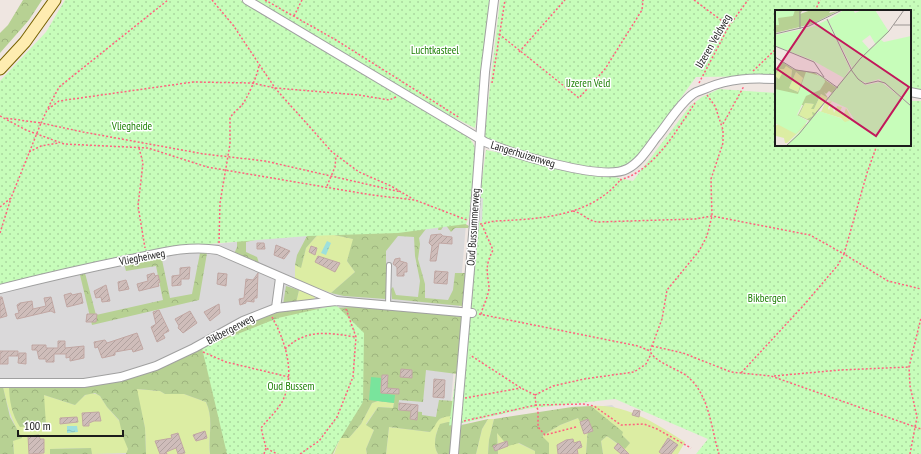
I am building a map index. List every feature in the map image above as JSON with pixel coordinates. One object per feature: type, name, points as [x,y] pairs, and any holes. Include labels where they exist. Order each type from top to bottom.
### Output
[{"type":"main road","points":[[0,69],[25,42],[55,0]]},
{"type":"street","name":"Langerhuizenweg","points":[[247,0],[480,139],[502,150],[562,166],[618,173],[627,169]]},
{"type":"street","name":"Oud Bussummerweg","points":[[454,454],[463,351],[469,312],[477,223],[480,139],[489,30],[494,0]]},
{"type":"street","points":[[627,169],[640,159],[680,107],[694,94],[723,81],[748,78],[775,79]]},
{"type":"street","points":[[911,92],[921,94]]},
{"type":"street","name":"Vliegheiweg","points":[[0,289],[184,248],[203,247],[218,250],[336,301]]},
{"type":"street","points":[[272,309],[280,278]]},
{"type":"street","name":"Bikbergerweg","points":[[0,383],[84,383],[121,377],[156,366],[194,348],[243,320],[272,309],[336,301],[345,303],[469,312]]},
{"type":"lane","points":[[388,306],[389,265]]},
{"type":"path","points":[[0,233],[28,153],[59,87],[168,0]]},
{"type":"path","points":[[212,0],[232,25],[274,88],[336,155],[358,172],[401,192],[414,200]]},
{"type":"path","points":[[265,0],[336,40],[463,120]]},
{"type":"path","points":[[291,21],[302,0]]},
{"type":"path","points":[[491,90],[505,0]]},
{"type":"path","points":[[519,52],[565,0]]},
{"type":"path","points":[[499,34],[519,52],[579,98],[605,69],[642,10],[643,0]]},
{"type":"path","points":[[694,0],[729,26]]},
{"type":"path","name":"IJzeren Veldweg","points":[[704,90],[698,84],[729,26],[748,0]]},
{"type":"path","points":[[815,10],[820,0]]},
{"type":"path","points":[[723,124],[748,78],[775,50]]},
{"type":"path","points":[[218,250],[220,203],[228,157],[230,118],[245,100],[252,83],[255,81],[259,65]]},
{"type":"path","points":[[47,110],[59,100],[176,83],[252,83],[274,88],[352,94],[389,100],[405,94]]},
{"type":"path","points":[[650,351],[662,319],[667,290],[699,251],[707,236],[712,216],[711,179],[723,143],[723,124],[715,106],[704,90]]},
{"type":"path","points":[[620,180],[642,171],[665,146],[696,102]]},
{"type":"path","points":[[0,116],[204,154],[265,162],[401,192]]},
{"type":"path","points":[[5,118],[12,124],[60,142],[75,145],[148,148],[202,166],[327,186],[372,195],[414,200],[435,206],[477,223],[543,218],[573,211],[600,198],[620,180],[627,169]]},
{"type":"path","points":[[28,153],[41,146],[60,142]]},
{"type":"path","points":[[741,373],[803,306],[838,265],[844,254],[877,146]]},
{"type":"path","points":[[139,148],[143,163],[138,206],[146,256]]},
{"type":"path","points":[[327,186],[332,177],[336,155]]},
{"type":"path","points":[[0,207],[11,198]]},
{"type":"path","points":[[573,211],[581,213],[589,220],[597,222],[694,219],[712,216],[810,235],[888,281],[921,289]]},
{"type":"path","points":[[477,223],[493,250],[486,263],[486,276],[489,288],[481,314]]},
{"type":"path","points":[[300,454],[319,440],[337,417],[346,399],[353,377],[356,337],[345,303]]},
{"type":"path","points":[[264,454],[266,448],[261,428],[282,402],[290,369],[272,309]]},
{"type":"path","points":[[469,312],[638,346],[650,351],[652,354],[688,377],[695,386],[710,415],[719,454]]},
{"type":"path","points":[[910,454],[917,417],[910,386],[909,367],[921,318]]},
{"type":"path","points":[[285,350],[294,341],[319,332],[356,337]]},
{"type":"path","points":[[652,346],[676,351],[730,372],[771,376],[840,370],[909,367]]},
{"type":"path","points":[[194,348],[226,362],[289,377]]},
{"type":"path","points":[[463,351],[535,396]]},
{"type":"path","points":[[535,396],[553,386],[584,378],[634,372],[646,364],[652,354]]},
{"type":"path","points":[[771,376],[921,429]]},
{"type":"path","points":[[459,399],[521,388]]},
{"type":"path","points":[[535,396],[538,410],[538,427],[545,435],[576,427]]},
{"type":"path","points":[[457,422],[536,405],[583,404],[594,406],[620,425],[644,424],[691,448]]},
{"type":"path","points":[[266,448],[277,454]]},
{"type":"shaded area","points":[[478,198],[483,198],[482,222],[477,221]]},
{"type":"shaded area","points":[[466,224],[449,426],[612,405],[664,454],[356,454],[374,337],[336,305],[226,454],[0,454],[0,286],[200,246],[260,239]]},
{"type":"green space","points":[[23,0],[42,0],[29,20],[0,53],[0,33],[8,25]]},
{"type":"green space","name":"Vliegheide","points":[[65,0],[240,0],[250,5],[467,135],[476,150],[469,217],[466,224],[398,233],[308,236],[183,246],[0,286],[0,81],[46,32]]},
{"type":"green space","name":"Luchtkasteel","points":[[255,0],[494,0],[475,128],[437,109]]},
{"type":"green space","name":"IJzeren Veld","points":[[500,0],[921,0],[921,90],[911,88],[911,10],[775,10],[775,76],[696,77],[638,157],[621,169],[581,166],[531,157],[484,139]]},
{"type":"green space","name":"Bikbergen","points":[[719,89],[775,93],[775,146],[911,146],[911,101],[921,101],[921,454],[696,454],[708,439],[615,399],[525,409],[449,426],[486,150],[633,181],[690,106],[702,97]]},
{"type":"green space","points":[[415,204],[420,204],[419,208],[430,221],[429,225],[419,238],[420,244],[418,259],[425,284],[425,298],[448,300],[453,290],[455,273],[467,273],[462,306],[392,299],[391,289],[393,287],[396,295],[418,297],[420,281],[415,256],[414,237],[398,236],[386,251],[386,299],[344,296],[331,293],[355,272],[347,261],[353,239],[320,232],[306,248],[301,268],[295,265],[297,255],[308,234],[341,223],[361,225],[376,229],[391,221],[404,223],[418,217],[414,207]]},
{"type":"green space","points":[[451,216],[469,226],[468,228],[455,228],[451,232],[445,224],[441,230],[438,230],[439,225]]},
{"type":"green space","points":[[320,232],[354,239],[347,261],[355,272],[331,293],[295,279],[295,265],[301,267],[306,248]]},
{"type":"green space","points":[[237,236],[260,239],[246,242],[246,252],[257,257],[259,263],[234,254],[237,247]]},
{"type":"green space","points":[[200,253],[207,253],[199,300],[92,325],[80,275],[85,273],[96,315],[163,300],[156,266],[126,271],[124,264],[161,255],[170,298],[192,294]]},
{"type":"green space","points":[[286,286],[299,290],[296,303],[283,305]]},
{"type":"green space","points":[[299,290],[315,296],[314,301],[296,303]]},
{"type":"green space","name":"Oud Bussem","points":[[336,305],[364,333],[363,402],[331,454],[227,454],[202,348],[278,318]]},
{"type":"green space","points":[[355,307],[406,309],[462,317],[457,374],[426,370],[423,402],[399,400],[398,410],[422,412],[422,415],[436,417],[439,400],[454,401],[453,416],[440,419],[430,432],[389,427],[386,454],[367,454],[366,449],[374,430],[366,425],[378,407],[393,408],[394,403],[378,401],[372,403],[361,424],[349,438],[340,438],[333,454],[210,454],[210,415],[206,402],[184,394],[165,394],[160,391],[137,389],[145,428],[146,454],[126,454],[128,449],[123,437],[119,420],[107,407],[100,396],[95,393],[85,395],[75,405],[44,395],[46,425],[20,427],[10,402],[9,385],[121,379],[146,373],[231,330],[279,310]]},
{"type":"green space","points":[[371,377],[381,378],[380,393],[395,395],[394,403],[369,400]]},
{"type":"green space","points":[[0,384],[3,387],[10,417],[22,438],[13,441],[14,454],[0,454]]},
{"type":"green space","points":[[9,386],[13,413],[44,395],[75,405],[86,395],[92,393],[100,396],[107,407],[121,423],[128,449],[127,453],[92,454],[90,448],[50,449],[50,454],[14,454],[13,441],[21,437],[12,419],[3,387]]},
{"type":"green space","points":[[136,389],[160,391],[165,394],[184,394],[206,402],[210,415],[210,454],[146,454],[145,428]]},
{"type":"green space","points":[[378,401],[394,403],[393,408],[378,407],[366,424],[374,430],[366,449],[367,454],[334,454],[340,438],[349,438],[361,424],[372,403]]},
{"type":"green space","points":[[591,406],[617,408],[641,416],[685,442],[678,454],[603,454],[601,441],[607,436],[620,446],[630,443]]},
{"type":"green space","points":[[591,406],[623,432],[622,435],[630,443],[625,449],[607,436],[601,441],[603,454],[586,454],[588,428],[585,422],[580,422],[578,418],[560,425],[542,436],[549,443],[549,454],[535,454],[535,451],[519,443],[508,446],[497,433],[498,454],[488,454],[489,440],[494,419],[572,407]]},
{"type":"green space","points":[[445,416],[453,416],[452,422],[441,425],[437,432],[435,442],[436,451],[438,454],[386,454],[389,427],[430,432],[435,422]]},
{"type":"green space","points":[[578,418],[588,428],[586,454],[549,454],[548,446],[542,436],[560,425]]},
{"type":"green space","points":[[488,419],[494,419],[489,441],[488,454],[476,454],[482,429]]},
{"type":"green space","points":[[488,419],[482,429],[476,454],[457,454],[460,427],[462,425]]},
{"type":"green space","points":[[452,422],[450,454],[438,454],[435,447],[437,431],[440,424]]},
{"type":"green space","points":[[497,433],[535,451],[535,454],[498,454]]},
{"type":"green space","points":[[91,448],[92,454],[50,454],[50,449]]},
{"type":"water","points":[[327,241],[331,243],[326,255],[321,253]]},
{"type":"water","points":[[67,426],[77,426],[78,432],[67,433]]},
{"type":"building","points":[[441,234],[443,236],[452,237],[452,244],[439,243],[436,261],[430,261],[432,246],[429,243],[431,235]]},
{"type":"building","points":[[257,243],[264,243],[265,249],[257,249]]},
{"type":"building","points":[[276,245],[290,251],[284,259],[274,255]]},
{"type":"building","points":[[311,246],[317,248],[315,255],[309,252]]},
{"type":"building","points":[[318,256],[340,263],[335,272],[315,262]]},
{"type":"building","points":[[400,258],[400,261],[407,263],[407,272],[404,272],[404,276],[397,276],[397,267],[393,264],[395,259]]},
{"type":"building","points":[[190,267],[189,279],[181,279],[181,285],[172,286],[172,276],[180,275],[180,268]]},
{"type":"building","points":[[435,271],[448,272],[447,284],[434,283]]},
{"type":"building","points":[[154,273],[155,276],[158,275],[160,282],[158,283],[159,286],[139,291],[137,284],[148,281],[147,275]]},
{"type":"building","points":[[218,273],[227,274],[226,286],[217,284]]},
{"type":"building","points":[[258,273],[257,298],[254,298],[254,302],[246,301],[246,303],[240,305],[239,299],[244,298],[246,279],[253,280]]},
{"type":"building","points":[[126,280],[129,289],[119,291],[118,282]]},
{"type":"building","points":[[106,285],[110,301],[102,302],[101,297],[96,298],[94,291]]},
{"type":"building","points":[[71,293],[72,295],[81,293],[83,303],[67,307],[64,295]]},
{"type":"building","points":[[0,297],[2,297],[7,316],[0,318]]},
{"type":"building","points":[[51,297],[55,313],[51,311],[17,319],[15,314],[19,313],[17,305],[20,303],[32,301],[33,309],[46,306],[44,298]]},
{"type":"building","points":[[219,304],[220,313],[210,321],[204,312]]},
{"type":"building","points":[[159,310],[169,331],[163,334],[165,338],[157,342],[151,327],[156,324],[153,312]]},
{"type":"building","points":[[190,311],[197,323],[183,333],[178,328],[179,326],[175,319]]},
{"type":"building","points":[[87,314],[97,314],[96,322],[86,322]]},
{"type":"building","points":[[137,333],[143,349],[133,352],[132,349],[115,352],[115,355],[102,358],[98,347],[95,348],[94,342],[105,340],[107,343]]},
{"type":"building","points":[[58,341],[65,341],[65,348],[84,346],[84,358],[70,361],[70,357],[66,358],[66,354],[54,354],[54,362],[46,362],[46,359],[39,359],[37,350],[32,350],[32,345],[46,345],[46,348],[58,348]]},
{"type":"building","points":[[0,351],[18,351],[18,356],[8,356],[8,364],[0,364]]},
{"type":"building","points":[[19,353],[26,353],[26,364],[18,363]]},
{"type":"building","points":[[401,369],[412,370],[412,378],[400,377]]},
{"type":"building","points":[[382,375],[388,375],[387,388],[399,389],[399,394],[381,393]]},
{"type":"building","points":[[434,379],[445,380],[444,398],[433,397]]},
{"type":"building","points":[[399,403],[418,405],[417,420],[410,419],[411,411],[399,410]]},
{"type":"building","points":[[634,410],[640,411],[639,417],[632,415]]},
{"type":"building","points":[[99,412],[101,421],[94,421],[89,423],[89,426],[83,426],[82,413]]},
{"type":"building","points":[[77,417],[78,422],[60,424],[60,418]]},
{"type":"building","points":[[588,419],[593,431],[584,434],[580,422]]},
{"type":"building","points":[[205,431],[207,438],[196,441],[193,435]]},
{"type":"building","points":[[178,433],[185,453],[178,454],[176,448],[166,452],[167,454],[160,454],[155,441],[172,438],[171,435]]},
{"type":"building","points":[[39,435],[40,439],[44,439],[44,453],[29,454],[28,436]]},
{"type":"building","points":[[668,438],[678,445],[671,454],[662,454],[659,452]]},
{"type":"building","points":[[573,439],[574,443],[580,441],[582,447],[577,449],[578,454],[558,454],[557,445],[566,440]]},
{"type":"building","points":[[507,441],[508,446],[495,451],[493,446]]},
{"type":"building","points":[[618,443],[629,454],[621,454],[614,448]]}]
